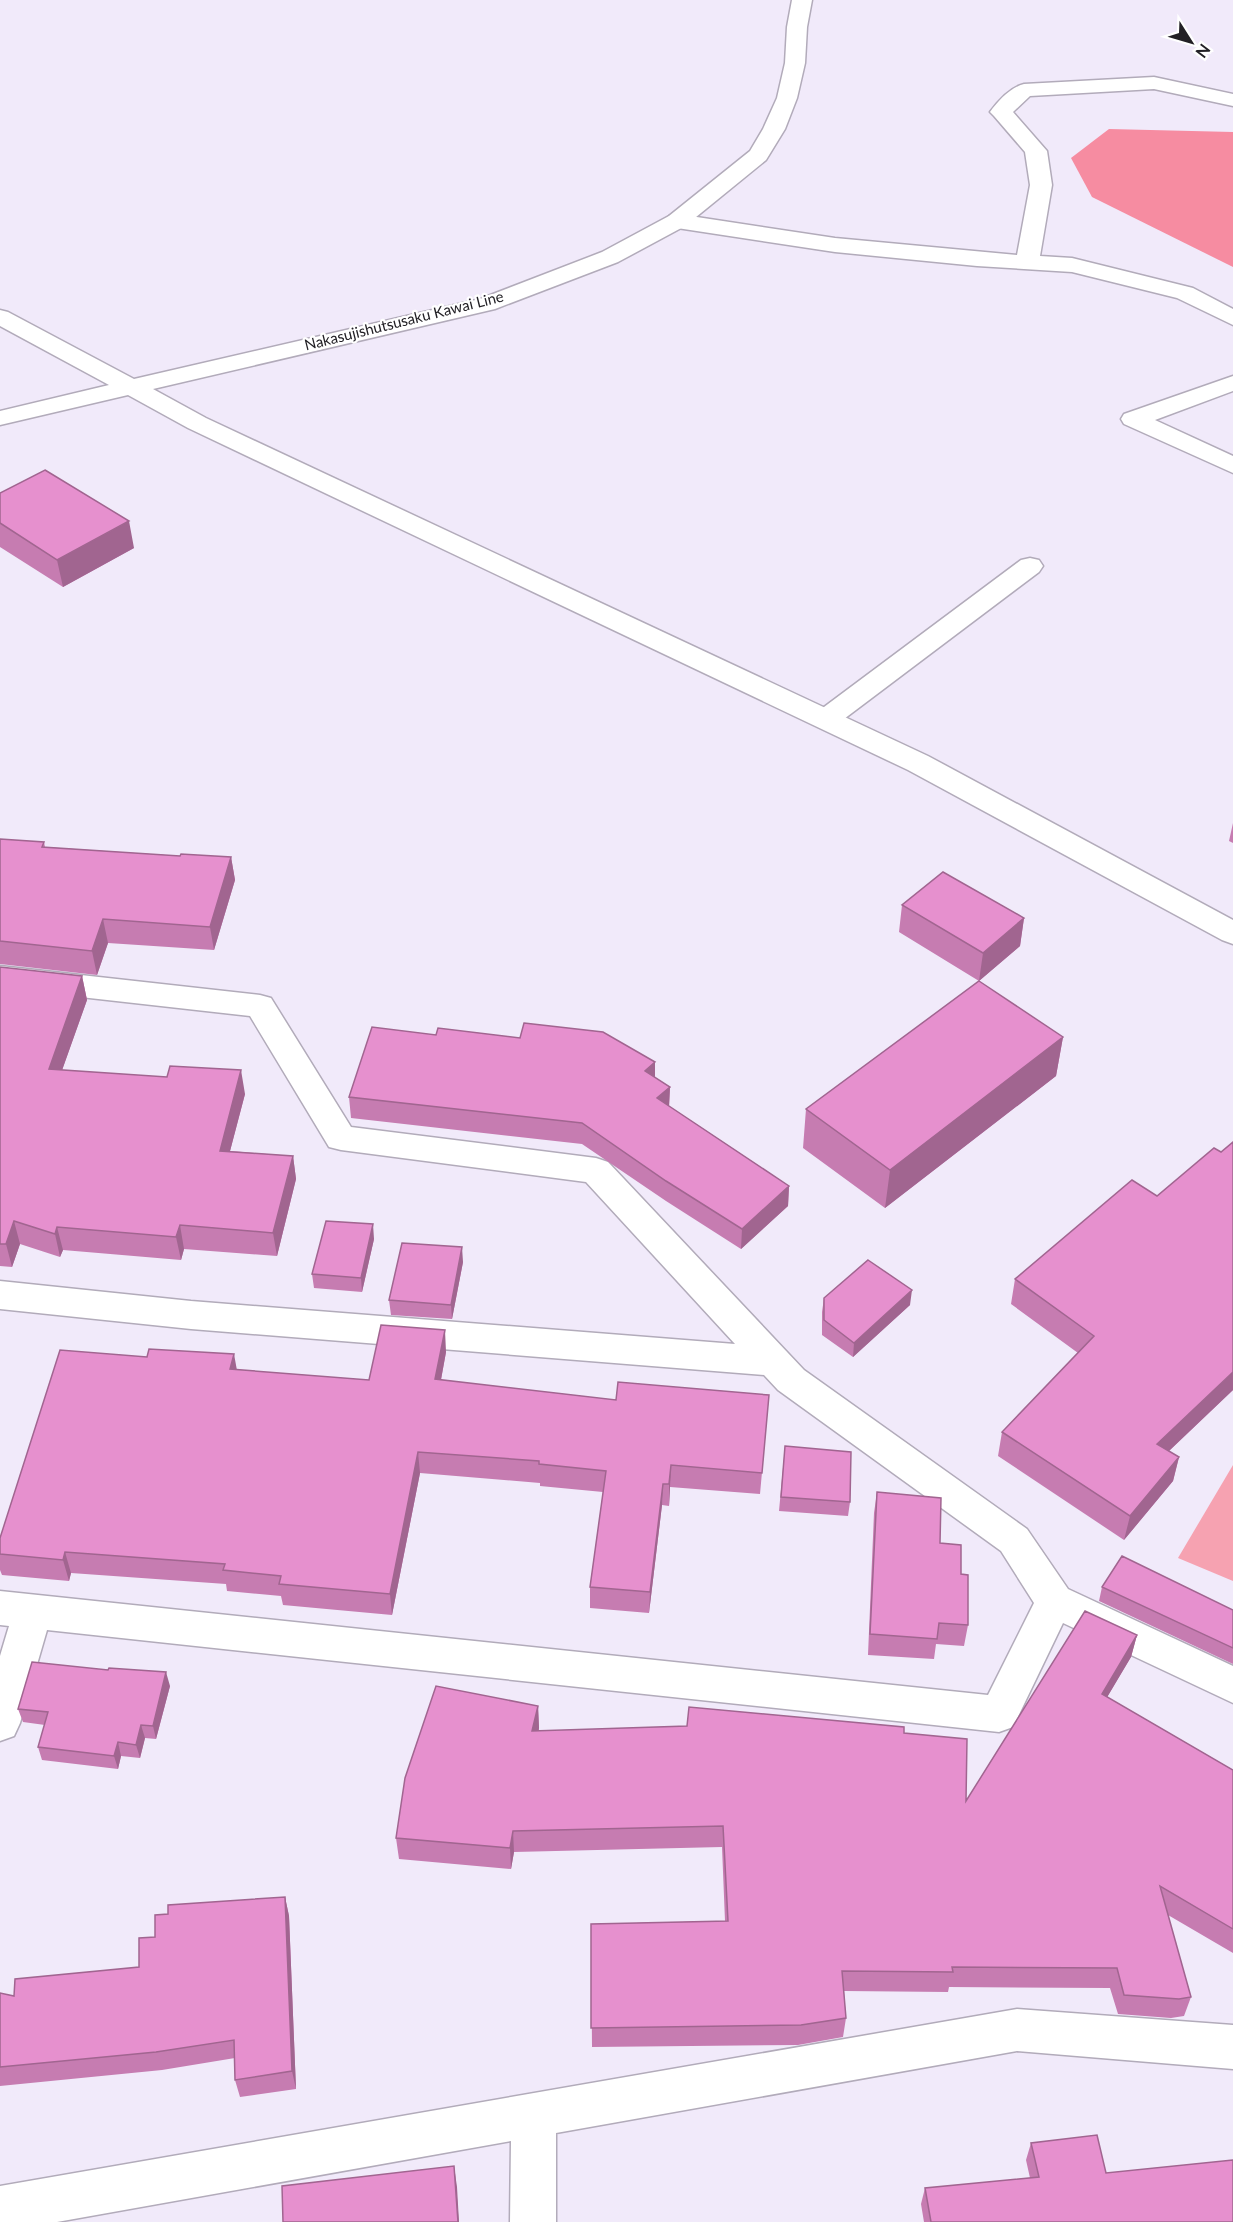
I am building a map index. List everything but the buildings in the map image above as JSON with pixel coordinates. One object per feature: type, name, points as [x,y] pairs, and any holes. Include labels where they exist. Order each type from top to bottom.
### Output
[{"type":"street","name":"Nakasujishutsusaku Kawai Line","points":[[0,418],[487,304],[610,257],[677,221],[758,155],[774,129],[787,98],[802,0]]},
{"type":"street","points":[[1027,263],[1041,185],[1036,152],[1001,112],[1024,90],[1154,83],[1233,100]]},
{"type":"street","points":[[677,221],[835,245],[1072,265],[1185,293],[1233,318]]},
{"type":"street","points":[[0,317],[196,423],[918,763],[1233,933]]},
{"type":"street","points":[[1233,383],[1133,419],[1233,465]]},
{"type":"street","points":[[826,719],[1030,566]]},
{"type":"street","points":[[0,977],[260,1006],[340,1138],[596,1171],[791,1380],[1014,1540],[1054,1601],[1233,1685]]},
{"type":"street","points":[[0,1295],[202,1316],[773,1361]]},
{"type":"street","points":[[0,1723],[17,1610],[999,1714],[1054,1601]]},
{"type":"street","points":[[0,2209],[1017,2030],[1233,2047]]},
{"type":"street","points":[[533,2222],[534,2115]]},
{"type":"shaded area","points":[[1109,129],[1233,132],[1233,267],[1092,197],[1071,158]]},
{"type":"shaded area","points":[[1233,1465],[1233,1581],[1178,1558]]}]
